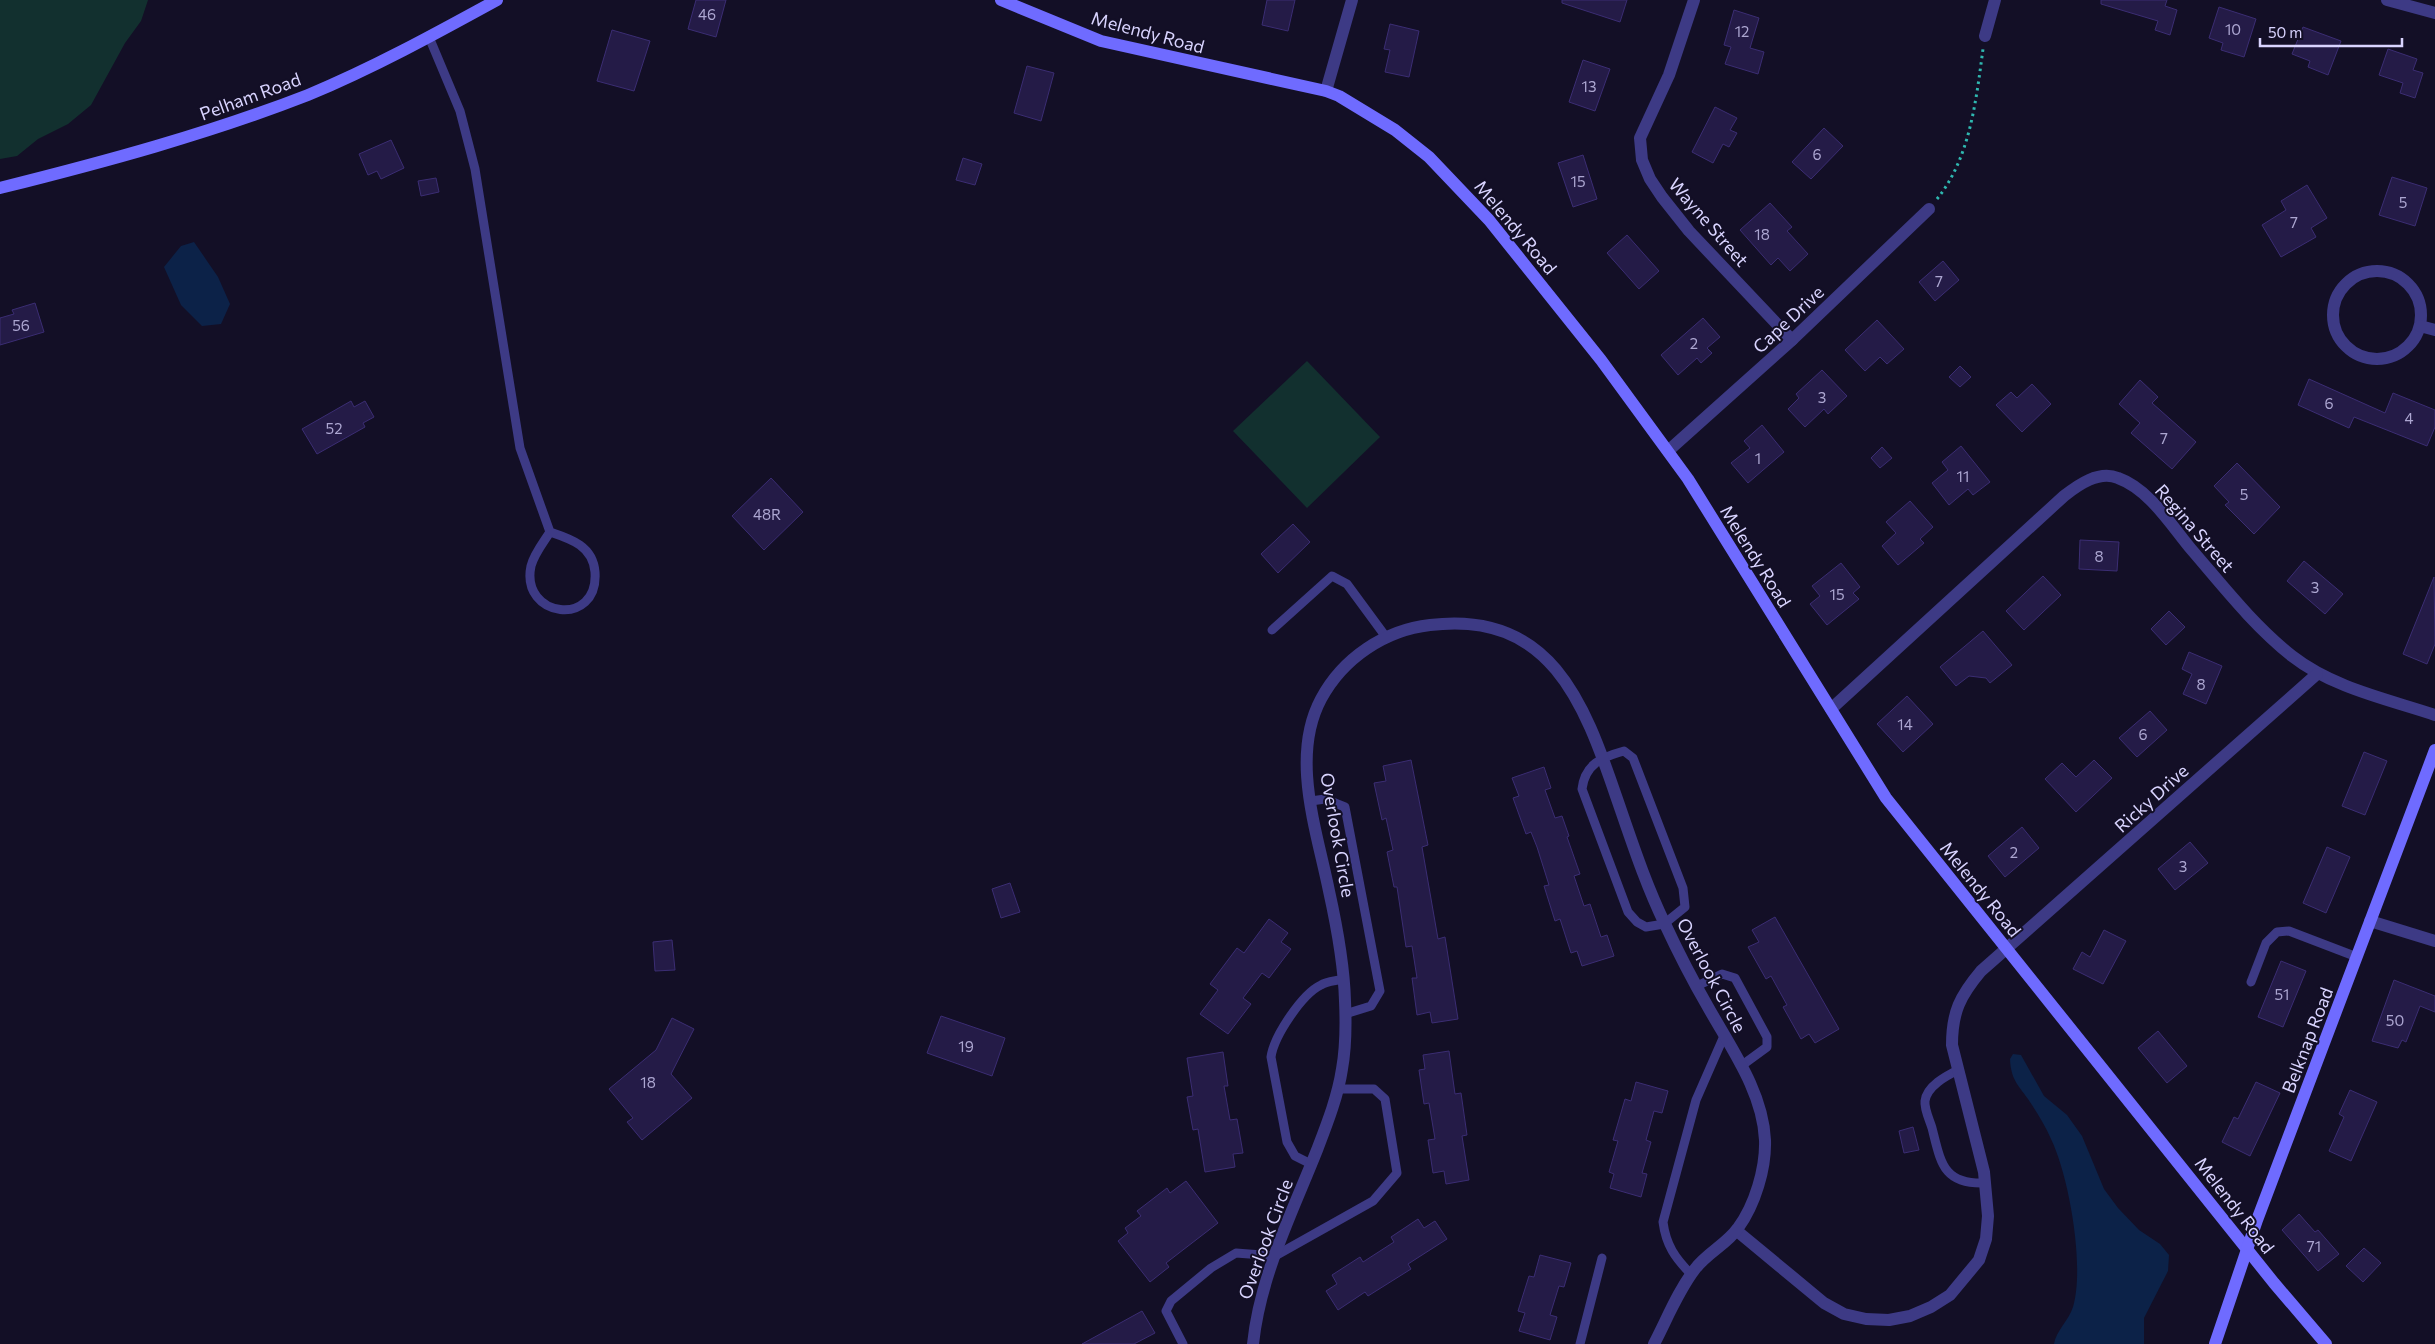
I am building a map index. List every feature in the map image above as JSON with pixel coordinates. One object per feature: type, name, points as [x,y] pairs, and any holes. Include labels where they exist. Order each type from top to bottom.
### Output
[{"type":"street","name":"Pelham Road","points":[[0,188],[77,169],[226,125],[308,94],[429,37],[497,0]]},
{"type":"street","name":"Melendy Road","points":[[1001,0],[1101,41],[1326,91],[1339,96],[1395,130],[1429,157],[1460,187],[1489,220],[1601,360],[1668,451],[1886,798],[2008,948],[2274,1283],[2326,1344]]},
{"type":"street","points":[[1326,91],[1352,0]]},
{"type":"street","name":"Wayne Street","points":[[1694,0],[1670,75],[1640,138],[1642,160],[1650,179],[1689,231],[1792,340]]},
{"type":"street","points":[[1985,36],[1994,0]]},
{"type":"street","points":[[2386,0],[2435,13]]},
{"type":"street","name":"Cape Drive","points":[[1668,451],[1792,340],[1928,209]]},
{"type":"street","points":[[2374,272],[2388,273],[2401,278],[2411,287],[2418,299],[2421,312],[2420,326],[2414,340],[2404,351],[2390,358],[2375,360],[2360,356],[2347,347],[2338,335],[2334,320],[2335,305],[2340,292],[2355,278],[2374,272]]},
{"type":"street","points":[[2420,326],[2435,330]]},
{"type":"street","name":"Regina Street","points":[[1832,710],[2064,496],[2088,480],[2108,475],[2119,478],[2146,496],[2243,610],[2292,656],[2317,674],[2346,686],[2435,715]]},
{"type":"street","name":"Overlook Circle","points":[[1253,1344],[1261,1298],[1275,1256],[1338,1089],[1345,1044],[1342,956],[1308,781],[1309,738],[1314,717],[1322,697],[1349,663],[1386,637],[1406,629],[1449,623],[1492,627],[1513,635],[1549,661],[1564,677],[1586,716],[1603,757],[1639,861],[1664,924],[1741,1066],[1762,1118],[1765,1140],[1763,1163],[1757,1184],[1737,1231],[1712,1251],[1691,1274],[1654,1344]]},
{"type":"street","name":"Ricky Drive","points":[[2008,948],[2317,674]]},
{"type":"street","name":"Belknap Road","points":[[2215,1344],[2248,1248],[2435,750]]},
{"type":"street","points":[[2370,921],[2435,942]]},
{"type":"street","points":[[1737,1231],[1824,1303],[1844,1314],[1866,1320],[1896,1319],[1931,1308],[1950,1295],[1979,1260],[1986,1239],[1988,1216],[1986,1183],[1952,1045],[1952,1024],[1957,1006],[1966,989],[1981,971],[2008,948]]},
{"type":"lane","points":[[429,37],[460,111],[475,169],[520,448],[550,532],[531,565],[531,586],[539,600],[550,608],[560,611],[571,610],[588,599],[593,589],[594,562],[586,550],[574,539],[550,532]]},
{"type":"lane","points":[[1272,630],[1332,576],[1347,584],[1386,637]]},
{"type":"lane","points":[[1624,751],[1633,758],[1684,888],[1685,906],[1664,924],[1646,928],[1628,912],[1582,789],[1589,768],[1603,757],[1624,751]]},
{"type":"lane","points":[[1311,801],[1325,799],[1345,807],[1380,991],[1371,1006],[1345,1014]]},
{"type":"lane","points":[[2251,982],[2266,943],[2277,932],[2289,931],[2357,957]]},
{"type":"lane","points":[[1697,986],[1722,974],[1735,978],[1767,1037],[1767,1047],[1741,1066]]},
{"type":"lane","points":[[1311,1164],[1295,1156],[1288,1142],[1270,1057],[1272,1044],[1306,995],[1322,984],[1343,979]]},
{"type":"lane","points":[[1691,1274],[1674,1257],[1666,1240],[1663,1222],[1696,1100],[1724,1036]]},
{"type":"lane","points":[[1958,1070],[1931,1088],[1925,1102],[1941,1165],[1952,1176],[1968,1184],[1986,1183]]},
{"type":"lane","points":[[1183,1344],[1166,1311],[1171,1301],[1211,1268],[1236,1253],[1275,1256],[1373,1201],[1397,1173],[1385,1100],[1374,1089],[1338,1089]]},
{"type":"lane","points":[[1580,1344],[1602,1258]]},
{"type":"path","points":[[1928,209],[1951,181],[1963,156],[1978,83],[1985,36]]},
{"type":"green space","points":[[0,0],[148,0],[141,21],[125,43],[91,105],[68,124],[38,139],[17,156],[0,159]]},
{"type":"green space","points":[[1307,361],[1380,437],[1307,508],[1233,431]]},
{"type":"water","points":[[194,242],[218,277],[230,304],[221,324],[202,326],[181,305],[164,267],[181,246]]},
{"type":"water","points":[[2013,1054],[2021,1055],[2044,1096],[2067,1115],[2082,1136],[2104,1189],[2118,1208],[2139,1230],[2160,1244],[2169,1255],[2168,1271],[2144,1318],[2144,1344],[2054,1344],[2057,1335],[2071,1312],[2076,1290],[2076,1246],[2073,1222],[2058,1155],[2042,1122],[2014,1079],[2010,1059]]},
{"type":"building","points":[[696,0],[726,0],[716,37],[688,29]]},
{"type":"building","points":[[1267,0],[1295,0],[1288,31],[1262,25]]},
{"type":"building","points":[[1562,0],[1627,0],[1620,22],[1562,3]]},
{"type":"building","points":[[2101,0],[2167,0],[2165,6],[2177,10],[2170,35],[2155,30],[2158,21],[2101,4]]},
{"type":"building","points":[[2219,7],[2256,19],[2244,57],[2221,50],[2223,43],[2209,38]]},
{"type":"building","points":[[1734,10],[1759,18],[1750,48],[1764,52],[1758,74],[1725,64],[1731,47],[1724,45]]},
{"type":"building","points":[[1390,24],[1419,31],[1409,77],[1385,72],[1390,50],[1384,49]]},
{"type":"building","points":[[2303,27],[2341,41],[2328,75],[2308,67],[2310,61],[2292,54]]},
{"type":"building","points":[[612,30],[650,41],[634,91],[597,81]]},
{"type":"building","points":[[2388,49],[2417,59],[2413,70],[2423,73],[2415,98],[2400,93],[2403,83],[2379,75]]},
{"type":"building","points":[[1583,60],[1610,69],[1595,111],[1569,102]]},
{"type":"building","points":[[1027,66],[1054,73],[1041,121],[1014,113]]},
{"type":"building","points":[[1715,107],[1737,118],[1730,130],[1737,133],[1729,147],[1723,144],[1713,163],[1692,152]]},
{"type":"building","points":[[1824,128],[1843,146],[1811,179],[1792,162]]},
{"type":"building","points":[[391,140],[404,168],[381,179],[377,171],[368,175],[359,154]]},
{"type":"building","points":[[1583,155],[1597,199],[1573,207],[1558,163]]},
{"type":"building","points":[[963,158],[982,164],[975,185],[956,180]]},
{"type":"building","points":[[2392,177],[2427,188],[2415,226],[2379,215]]},
{"type":"building","points":[[436,178],[439,192],[421,196],[418,181]]},
{"type":"building","points":[[2307,185],[2327,218],[2311,228],[2316,237],[2281,257],[2262,225],[2286,210],[2281,201]]},
{"type":"building","points":[[1770,203],[1792,227],[1787,231],[1808,254],[1790,271],[1778,258],[1771,265],[1740,230]]},
{"type":"building","points":[[1627,235],[1659,271],[1639,289],[1607,253]]},
{"type":"building","points":[[1943,261],[1959,280],[1935,301],[1919,282]]},
{"type":"building","points":[[35,303],[44,332],[0,345],[0,318],[14,314],[12,310]]},
{"type":"building","points":[[1703,318],[1720,337],[1707,348],[1712,353],[1701,363],[1697,358],[1678,375],[1661,355]]},
{"type":"building","points":[[1877,320],[1904,349],[1887,364],[1880,357],[1865,371],[1845,350]]},
{"type":"building","points":[[1960,366],[1971,377],[1960,387],[1949,377]]},
{"type":"building","points":[[1822,370],[1847,396],[1828,414],[1824,409],[1805,427],[1788,409],[1799,398],[1796,394]]},
{"type":"building","points":[[2309,379],[2385,413],[2393,393],[2435,410],[2435,427],[2427,446],[2354,417],[2349,428],[2298,405]]},
{"type":"building","points":[[2140,380],[2158,397],[2152,403],[2196,442],[2172,469],[2131,433],[2140,423],[2119,404]]},
{"type":"building","points":[[2032,384],[2051,404],[2022,432],[1996,405],[2011,392],[2017,398]]},
{"type":"building","points":[[351,401],[354,407],[365,401],[374,417],[363,423],[365,427],[317,454],[302,429]]},
{"type":"building","points":[[1762,425],[1784,452],[1748,483],[1731,463],[1750,448],[1744,441]]},
{"type":"building","points":[[1961,446],[1990,482],[1973,495],[1968,489],[1949,505],[1932,483],[1948,470],[1942,462]]},
{"type":"building","points":[[1882,447],[1892,458],[1880,468],[1871,458]]},
{"type":"building","points":[[2237,463],[2280,507],[2254,534],[2225,505],[2229,502],[2214,486]]},
{"type":"building","points":[[771,478],[803,512],[764,550],[732,516]]},
{"type":"building","points":[[1910,501],[1933,527],[1920,539],[1924,543],[1898,565],[1882,546],[1896,533],[1886,522]]},
{"type":"building","points":[[1293,524],[1310,542],[1278,573],[1261,554]]},
{"type":"building","points":[[2080,540],[2119,542],[2117,571],[2079,569]]},
{"type":"building","points":[[2304,561],[2343,594],[2325,614],[2287,581]]},
{"type":"building","points":[[1841,563],[1860,587],[1853,593],[1859,599],[1827,625],[1810,604],[1820,596],[1812,586]]},
{"type":"building","points":[[2043,576],[2061,595],[2024,630],[2006,611]]},
{"type":"building","points":[[2434,577],[2435,644],[2427,664],[2403,654]]},
{"type":"building","points":[[2169,611],[2185,627],[2166,645],[2151,629]]},
{"type":"building","points":[[1983,631],[2012,665],[1990,683],[1986,678],[1969,676],[1956,686],[1940,667]]},
{"type":"building","points":[[2189,652],[2222,666],[2206,704],[2183,694],[2192,674],[2182,669]]},
{"type":"building","points":[[1907,696],[1933,724],[1903,752],[1877,724]]},
{"type":"building","points":[[2150,711],[2167,730],[2137,757],[2119,738]]},
{"type":"building","points":[[2364,752],[2387,761],[2365,815],[2342,806]]},
{"type":"building","points":[[1411,760],[1428,845],[1422,847],[1438,939],[1445,937],[1458,1019],[1432,1023],[1430,1012],[1417,1015],[1412,978],[1417,978],[1412,946],[1406,947],[1397,887],[1394,887],[1387,852],[1393,850],[1386,818],[1382,820],[1374,783],[1386,781],[1383,766]]},
{"type":"building","points":[[2094,760],[2112,778],[2076,812],[2045,779],[2062,763],[2076,777]]},
{"type":"building","points":[[1544,767],[1551,788],[1545,790],[1555,818],[1562,816],[1569,836],[1567,837],[1580,874],[1574,876],[1584,906],[1590,904],[1601,937],[1607,935],[1614,956],[1582,966],[1577,951],[1571,953],[1560,919],[1555,921],[1544,886],[1549,885],[1537,847],[1531,832],[1526,834],[1513,798],[1519,796],[1512,778]]},
{"type":"building","points":[[2022,827],[2039,848],[2005,877],[1988,856]]},
{"type":"building","points":[[2190,842],[2208,863],[2175,890],[2158,869]]},
{"type":"building","points":[[2327,847],[2350,857],[2326,913],[2303,903]]},
{"type":"building","points":[[1010,883],[1020,912],[1001,918],[992,889]]},
{"type":"building","points":[[1775,917],[1839,1029],[1815,1043],[1809,1034],[1801,1039],[1783,1007],[1787,1005],[1771,976],[1766,979],[1748,947],[1759,942],[1752,930]]},
{"type":"building","points":[[1269,919],[1288,933],[1281,942],[1291,949],[1269,978],[1262,973],[1243,998],[1251,1004],[1228,1034],[1200,1014],[1218,990],[1210,984],[1237,948],[1244,953]]},
{"type":"building","points":[[2104,930],[2126,941],[2103,984],[2073,969],[2082,952],[2090,957]]},
{"type":"building","points":[[672,940],[675,970],[655,971],[653,942]]},
{"type":"building","points":[[2281,961],[2306,971],[2283,1027],[2258,1017]]},
{"type":"building","points":[[2394,980],[2435,996],[2435,1012],[2420,1006],[2406,1042],[2402,1040],[2398,1048],[2372,1041]]},
{"type":"building","points":[[941,1016],[1005,1038],[992,1076],[927,1053]]},
{"type":"building","points":[[672,1018],[694,1029],[671,1074],[692,1098],[642,1140],[627,1122],[633,1118],[609,1089],[656,1050]]},
{"type":"building","points":[[2158,1031],[2187,1066],[2167,1083],[2138,1048]]},
{"type":"building","points":[[1449,1051],[1455,1094],[1461,1093],[1467,1135],[1462,1136],[1469,1180],[1446,1184],[1444,1171],[1433,1173],[1428,1140],[1435,1139],[1429,1103],[1424,1104],[1419,1070],[1425,1069],[1423,1055]]},
{"type":"building","points":[[1223,1052],[1228,1086],[1224,1086],[1230,1120],[1237,1119],[1243,1153],[1233,1154],[1235,1167],[1205,1172],[1198,1129],[1193,1130],[1187,1097],[1193,1096],[1187,1058]]},
{"type":"building","points":[[1636,1082],[1668,1091],[1662,1113],[1654,1111],[1646,1140],[1651,1142],[1642,1173],[1647,1174],[1641,1197],[1610,1188],[1614,1174],[1609,1172],[1618,1141],[1613,1140],[1625,1099],[1631,1101]]},
{"type":"building","points":[[2256,1082],[2280,1093],[2250,1156],[2222,1142],[2234,1117],[2238,1119]]},
{"type":"building","points":[[2350,1090],[2377,1102],[2351,1161],[2329,1151],[2344,1117],[2339,1114]]},
{"type":"building","points":[[1913,1127],[1919,1150],[1904,1153],[1899,1131]]},
{"type":"building","points":[[1186,1181],[1218,1223],[1166,1263],[1169,1267],[1150,1282],[1118,1241],[1128,1233],[1125,1228],[1141,1216],[1137,1211],[1167,1188],[1170,1193]]},
{"type":"building","points":[[2299,1214],[2315,1232],[2318,1230],[2339,1254],[2318,1271],[2282,1230]]},
{"type":"building","points":[[1418,1219],[1424,1228],[1435,1221],[1447,1239],[1408,1264],[1411,1269],[1368,1296],[1365,1292],[1338,1310],[1326,1291],[1337,1284],[1332,1275],[1360,1257],[1363,1262],[1394,1242],[1391,1237]]},
{"type":"building","points":[[2364,1248],[2381,1263],[2363,1282],[2346,1266]]},
{"type":"building","points":[[1540,1255],[1571,1263],[1564,1287],[1559,1286],[1550,1315],[1557,1317],[1550,1340],[1519,1331],[1525,1313],[1518,1311],[1529,1276],[1534,1277]]},
{"type":"building","points":[[1142,1311],[1155,1333],[1134,1344],[1082,1344]]}]
